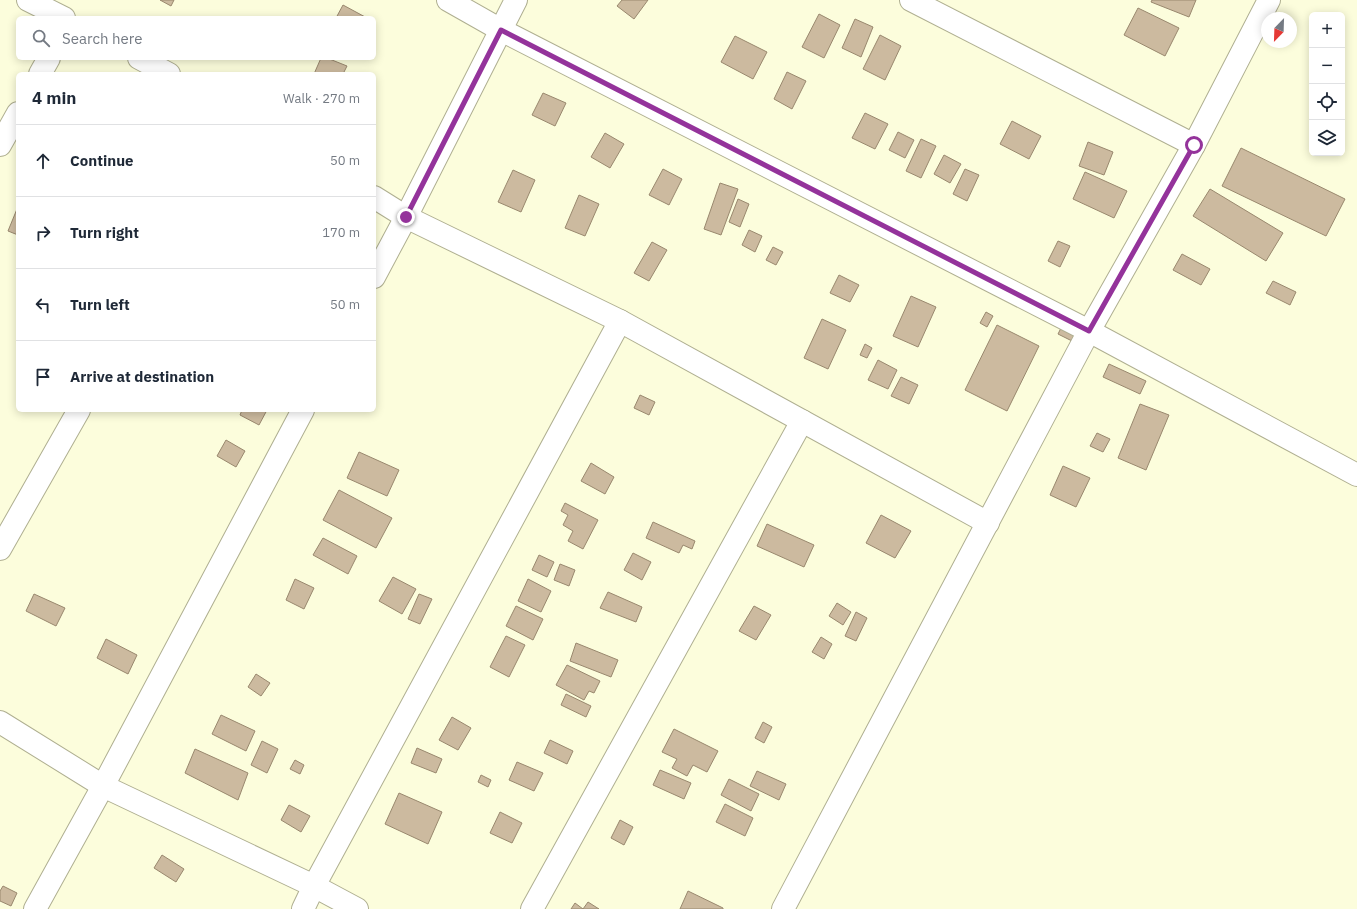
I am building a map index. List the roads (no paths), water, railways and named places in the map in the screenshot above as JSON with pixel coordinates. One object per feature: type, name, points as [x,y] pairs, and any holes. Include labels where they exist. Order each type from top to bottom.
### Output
[{"type":"street","points":[[28,0],[60,16]]},
{"type":"street","points":[[448,0],[501,30],[1089,331],[1357,475]]},
{"type":"street","points":[[376,273],[516,0]]},
{"type":"street","points":[[911,0],[1194,145]]},
{"type":"street","points":[[782,909],[1089,331],[1194,145],[1269,0]]},
{"type":"street","points":[[41,72],[48,60]]},
{"type":"street","points":[[143,60],[165,72]]},
{"type":"street","points":[[0,145],[16,117]]},
{"type":"street","points":[[376,198],[406,217],[620,321],[988,523]]},
{"type":"street","points":[[303,909],[314,886],[620,321]]},
{"type":"street","points":[[0,550],[78,412]]},
{"type":"street","points":[[35,909],[103,786],[302,412]]},
{"type":"street","points":[[532,909],[802,421]]},
{"type":"street","points":[[0,722],[103,786],[314,886],[357,909]]}]
